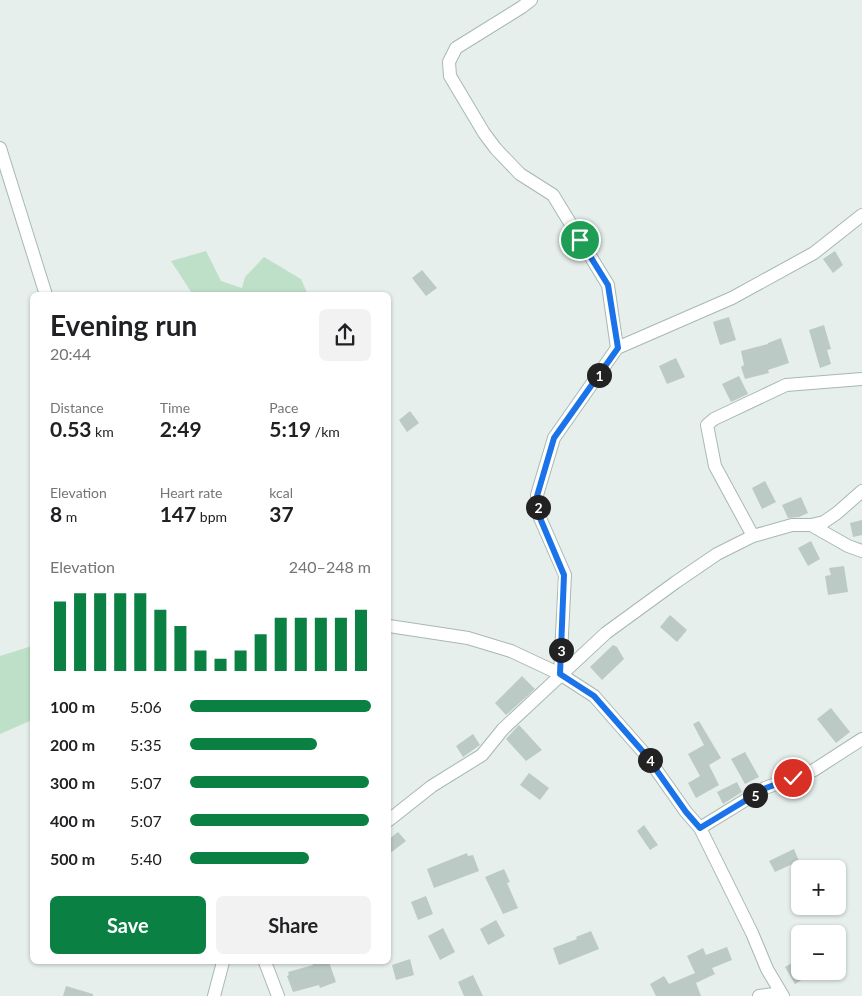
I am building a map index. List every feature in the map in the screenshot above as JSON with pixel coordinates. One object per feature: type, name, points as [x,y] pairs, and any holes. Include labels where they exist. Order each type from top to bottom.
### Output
[{"type":"street","points":[[531,0],[522,8],[456,48],[449,62],[450,76],[484,133],[496,149],[520,174],[553,195],[608,285],[618,348]]},
{"type":"street","points":[[0,148],[45,292]]},
{"type":"street","points":[[560,674],[564,575],[540,518],[537,496],[554,438],[618,348],[732,298],[814,253],[862,215]]},
{"type":"street","points":[[753,536],[715,466],[707,424],[786,385],[862,379]]},
{"type":"street","points":[[391,818],[432,786],[482,755],[503,730],[560,674],[606,633],[676,582],[718,554],[753,536],[792,525],[811,525],[824,522],[862,491]]},
{"type":"street","points":[[811,525],[848,546],[862,551]]},
{"type":"street","points":[[391,626],[468,638],[511,651],[560,674],[594,696],[645,754],[686,812],[700,828],[752,933],[767,969],[782,994],[759,996]]},
{"type":"street","points":[[700,828],[766,788],[814,770],[862,739]]},
{"type":"street","points":[[214,996],[222,964]]},
{"type":"street","points":[[266,964],[278,996]]},
{"type":"green space","points":[[206,251],[221,281],[242,288],[245,277],[264,257],[301,279],[307,292],[191,292],[171,261]]},
{"type":"green space","points":[[30,647],[30,721],[0,734],[0,656]]},
{"type":"building","points":[[835,251],[843,265],[833,273],[823,259]]},
{"type":"building","points":[[422,270],[437,288],[426,296],[412,278]]},
{"type":"building","points":[[729,317],[736,340],[720,345],[713,322]]},
{"type":"building","points":[[824,325],[831,349],[827,350],[831,364],[820,368],[809,330]]},
{"type":"building","points":[[781,338],[789,363],[768,370],[769,373],[745,379],[741,367],[744,365],[741,351],[768,344]]},
{"type":"building","points":[[676,358],[685,377],[667,384],[659,366]]},
{"type":"building","points":[[739,376],[748,394],[731,402],[722,384]]},
{"type":"building","points":[[410,411],[419,423],[407,432],[399,420]]},
{"type":"building","points":[[765,481],[776,502],[762,509],[752,488]]},
{"type":"building","points":[[801,497],[808,513],[799,517],[788,518],[782,505]]},
{"type":"building","points":[[862,520],[862,535],[853,537],[850,523]]},
{"type":"building","points":[[811,541],[820,559],[808,566],[798,548]]},
{"type":"building","points":[[844,566],[848,592],[828,595],[825,576],[831,575],[829,568]]},
{"type":"building","points":[[670,615],[687,630],[677,642],[660,627]]},
{"type":"building","points":[[613,645],[617,647],[624,659],[602,680],[590,667]]},
{"type":"building","points":[[522,676],[535,689],[506,715],[495,703]]},
{"type":"building","points":[[831,708],[850,732],[836,743],[817,719]]},
{"type":"building","points":[[699,721],[721,758],[709,765],[719,785],[696,798],[688,783],[700,776],[688,754],[704,745],[693,724]]},
{"type":"building","points":[[519,725],[542,750],[526,761],[506,739]]},
{"type":"building","points":[[473,734],[480,745],[463,757],[456,746]]},
{"type":"building","points":[[745,752],[759,777],[745,784],[731,759]]},
{"type":"building","points":[[529,773],[549,788],[540,800],[520,785]]},
{"type":"building","points":[[737,782],[742,792],[723,804],[717,792]]},
{"type":"building","points":[[644,825],[658,845],[650,850],[637,831]]},
{"type":"building","points":[[398,832],[406,841],[391,852],[391,837]]},
{"type":"building","points":[[794,849],[799,860],[791,860],[791,865],[775,872],[769,861]]},
{"type":"building","points":[[467,853],[468,856],[473,855],[479,871],[434,888],[427,869]]},
{"type":"building","points":[[504,869],[510,882],[507,883],[518,908],[503,914],[485,877]]},
{"type":"building","points":[[426,896],[433,914],[418,920],[411,902]]},
{"type":"building","points":[[496,920],[505,936],[488,945],[480,929]]},
{"type":"building","points":[[443,928],[455,952],[440,960],[428,936]]},
{"type":"building","points":[[591,931],[599,949],[559,965],[553,948],[577,939],[576,937]]},
{"type":"building","points":[[727,947],[732,960],[712,968],[715,974],[696,983],[701,996],[656,996],[650,984],[664,976],[669,984],[695,973],[687,956],[703,948],[706,955]]},
{"type":"building","points":[[410,959],[414,975],[396,980],[392,965]]},
{"type":"building","points":[[791,963],[791,977],[785,967]]},
{"type":"building","points":[[330,964],[336,982],[320,988],[319,985],[293,992],[287,976],[289,975],[288,972],[313,965]]},
{"type":"building","points":[[473,975],[483,996],[464,996],[458,982]]},
{"type":"building","points":[[793,980],[801,980],[795,984]]},
{"type":"building","points":[[66,986],[93,994],[93,996],[63,996]]},
{"type":"route","points":[[580,240],[608,285],[618,348],[554,438],[537,496],[540,518],[564,575],[560,674],[594,696],[645,754],[686,812],[700,828],[766,788],[793,778]]}]
